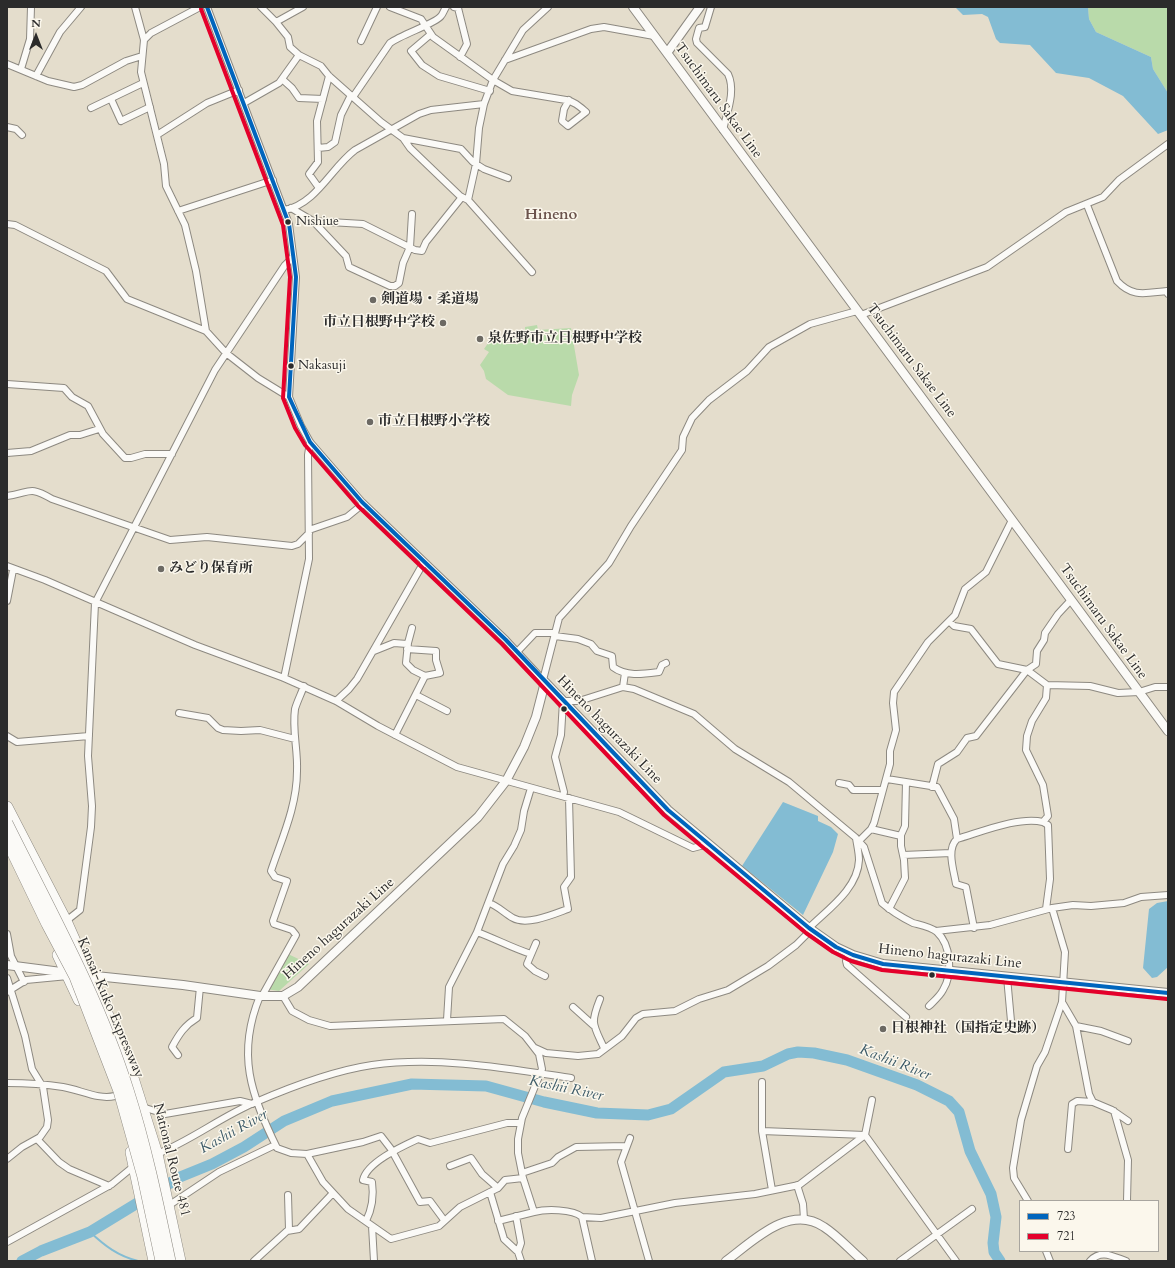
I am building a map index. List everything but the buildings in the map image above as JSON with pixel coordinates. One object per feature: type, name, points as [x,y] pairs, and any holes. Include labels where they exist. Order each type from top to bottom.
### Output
[{"type":"highway","name":"National Route 481","points":[[7,807],[66,921],[126,1056],[157,1154],[180,1261]]},
{"type":"highway","name":"Kansai-Kuko Expressway","points":[[7,823],[73,955],[100,1015],[128,1089],[145,1149],[170,1261]]},
{"type":"highway","name":"Kansai-Kuko Expressway","points":[[7,841],[75,977],[119,1092],[143,1177],[161,1261]]},
{"type":"highway","points":[[7,851],[89,1022],[115,1096],[134,1166],[154,1261]]},
{"type":"main road","name":"Tsuchimaru Sakae Line","points":[[633,7],[1168,731]]},
{"type":"main road","points":[[666,53],[700,7]]},
{"type":"main road","name":"Hineno hagurazaki Line","points":[[544,681],[668,810],[810,929],[836,947],[849,953],[883,964],[1168,993]]},
{"type":"main road","name":"Hineno hagurazaki Line","points":[[7,965],[67,974],[261,996],[282,996],[298,987],[478,817],[506,781],[524,747],[536,717],[544,681]]},
{"type":"main road","points":[[726,1261],[782,1222],[804,1219],[823,1226],[863,1261]]},
{"type":"street","points":[[21,69],[30,39],[31,7]]},
{"type":"street","points":[[36,76],[60,32],[81,7]]},
{"type":"street","points":[[135,7],[144,40],[140,72],[164,164],[166,186],[185,226],[200,285],[206,331]]},
{"type":"street","points":[[144,40],[151,33],[200,7]]},
{"type":"street","points":[[207,7],[273,180],[288,209],[296,277],[289,398],[301,426],[310,442],[363,504],[517,652],[544,681]]},
{"type":"street","points":[[261,7],[288,37],[290,47],[299,55],[321,66],[329,76],[381,122],[393,129],[403,138],[410,148],[462,197],[468,200],[532,272]]},
{"type":"street","points":[[276,22],[303,7]]},
{"type":"street","points":[[361,41],[377,7]]},
{"type":"street","points":[[390,7],[421,19],[431,34],[494,80],[512,91],[569,100]]},
{"type":"street","points":[[318,148],[328,147],[335,142],[341,115],[352,96],[390,43],[397,37],[435,21],[442,16],[446,7]]},
{"type":"street","points":[[454,7],[458,8],[467,44],[460,56]]},
{"type":"street","points":[[468,200],[476,164],[479,128],[484,104],[494,80],[523,30],[548,7]]},
{"type":"street","points":[[711,7],[705,27],[699,28],[696,39],[697,43],[728,74],[730,79],[731,99],[723,130]]},
{"type":"street","points":[[505,60],[591,29],[604,27],[654,36]]},
{"type":"street","points":[[431,34],[411,51],[422,65],[439,76],[490,90]]},
{"type":"street","points":[[244,103],[279,83],[299,55]]},
{"type":"street","points":[[7,64],[56,84],[74,87],[82,85],[126,61],[142,56]]},
{"type":"street","points":[[319,188],[309,174],[318,162],[318,121],[329,76]]},
{"type":"street","points":[[282,79],[292,88],[299,98],[323,99]]},
{"type":"street","points":[[91,108],[143,83]]},
{"type":"street","points":[[157,135],[207,103],[239,90]]},
{"type":"street","points":[[111,99],[121,121],[150,106]]},
{"type":"street","points":[[288,209],[315,193],[348,156],[419,114],[432,110],[484,104]]},
{"type":"street","points":[[7,127],[16,129],[22,134]]},
{"type":"street","points":[[403,138],[461,150],[476,164],[484,169],[508,178]]},
{"type":"street","points":[[544,681],[559,618],[609,563],[631,526],[682,450],[683,438],[692,418],[709,400],[747,371],[769,347],[810,324],[859,313],[987,267],[1066,212],[1086,205],[1102,197],[1119,180],[1168,144]]},
{"type":"street","points":[[178,211],[273,180]]},
{"type":"street","points":[[313,221],[363,224],[410,247],[422,251],[426,242],[462,197]]},
{"type":"street","points":[[1086,205],[1117,281],[1125,290],[1135,294],[1167,291],[1168,294]]},
{"type":"street","points":[[288,209],[313,221],[346,256],[349,267],[390,286],[395,286],[399,283],[403,263],[410,247],[412,214]]},
{"type":"street","points":[[7,224],[15,225],[106,271],[127,299],[206,331],[226,353],[258,378],[289,398]]},
{"type":"street","points":[[66,921],[80,910],[91,827],[92,806],[88,761],[95,604],[215,370],[285,265],[293,257]]},
{"type":"street","points":[[7,384],[64,388],[72,397],[88,406],[99,429],[125,458],[145,454],[172,454]]},
{"type":"street","points":[[7,453],[31,451],[70,435],[80,435],[99,429]]},
{"type":"street","points":[[284,678],[309,559],[308,455],[310,442]]},
{"type":"street","points":[[7,496],[18,494],[26,490],[38,491],[52,499],[134,526],[170,540],[207,536],[292,546],[298,544],[309,531],[347,517],[363,504]]},
{"type":"street","points":[[857,839],[871,829],[874,823],[882,790],[887,778],[890,764],[890,750],[896,730],[893,703],[894,692],[928,642],[949,621],[958,608],[965,589],[986,572],[1012,520]]},
{"type":"street","points":[[336,701],[349,689],[374,651],[398,605],[424,562]]},
{"type":"street","points":[[7,566],[13,570],[45,580],[95,604],[195,645],[304,686],[336,701],[395,735],[457,767],[619,812],[693,848],[708,844]]},
{"type":"street","points":[[7,601],[13,570]]},
{"type":"street","points":[[932,787],[938,764],[957,752],[967,738],[976,736],[1027,670],[1036,664],[1037,651],[1044,640],[1045,633],[1058,614],[1071,600]]},
{"type":"street","points":[[949,621],[954,626],[972,629],[998,664],[1027,670],[1047,685],[1090,686],[1118,693],[1140,692],[1155,687],[1168,687]]},
{"type":"street","points":[[374,651],[394,643],[407,646],[436,651],[436,660],[440,673],[425,676],[413,670],[406,663],[407,646],[412,628]]},
{"type":"street","points":[[517,652],[535,633],[555,634],[591,644],[597,651],[612,656],[613,667],[625,673],[645,674],[659,672],[662,665],[666,663]]},
{"type":"street","points":[[623,687],[625,673]]},
{"type":"street","points":[[395,735],[425,676]]},
{"type":"street","points":[[1043,822],[1048,816],[1042,785],[1026,750],[1027,736],[1032,721],[1046,698],[1047,685]]},
{"type":"street","points":[[304,686],[295,709],[295,739],[298,771],[295,793],[289,821],[271,871],[274,877],[287,881],[273,921],[274,924],[292,930],[296,935],[261,996],[251,1017],[248,1033],[248,1056],[254,1103],[276,1148],[290,1153],[307,1154],[363,1142],[381,1136],[392,1151],[420,1202],[430,1201],[444,1220]]},
{"type":"street","points":[[489,903],[497,906],[514,919],[543,918],[568,909],[564,887],[571,877],[566,797],[555,757],[561,735],[563,701],[579,701],[623,687],[634,689],[694,714],[735,749],[789,782],[857,839],[864,847],[882,903],[912,922],[936,931],[974,928],[1049,908],[1073,905],[1092,906],[1124,903],[1141,897],[1168,895]]},
{"type":"street","points":[[416,695],[448,711]]},
{"type":"street","points":[[179,713],[208,718],[218,728],[223,730],[260,730],[295,739]]},
{"type":"street","points":[[7,736],[17,742],[89,736]]},
{"type":"street","points":[[887,778],[937,787],[954,819],[957,839]]},
{"type":"street","points":[[890,909],[905,878],[901,836],[905,826],[906,782]]},
{"type":"street","points":[[839,783],[849,785],[852,790],[882,790]]},
{"type":"street","points":[[447,1020],[449,988],[477,932],[503,864],[514,846],[521,830],[524,812],[531,788]]},
{"type":"street","points":[[974,928],[966,887],[956,884],[951,853],[953,843],[957,839],[997,827],[1035,820],[1048,825],[1050,879],[1049,908],[1065,952],[1064,982],[1062,1002],[1045,1052],[1037,1066],[1021,1120],[1012,1168],[1014,1178],[1027,1200]]},
{"type":"street","points":[[871,829],[901,836]]},
{"type":"street","points":[[532,1046],[546,1053],[586,1056],[598,1054],[622,1036],[636,1018],[643,1014],[675,1011],[699,999],[728,990],[779,958],[796,945],[846,891],[855,879],[859,860],[857,839]]},
{"type":"street","points":[[903,855],[951,853]]},
{"type":"street","points":[[929,1006],[943,991],[949,971],[948,956],[944,944],[936,931]]},
{"type":"street","points":[[477,932],[504,942],[508,947],[531,954]]},
{"type":"street","points":[[7,934],[11,956],[24,982]]},
{"type":"street","points":[[536,943],[527,964],[535,972],[545,976]]},
{"type":"street","points":[[849,953],[846,965],[906,1017]]},
{"type":"street","points":[[9,991],[24,982],[67,974]]},
{"type":"street","points":[[1007,977],[1011,1021]]},
{"type":"street","points":[[7,978],[9,991],[25,1036],[32,1069],[43,1087],[48,1120],[44,1133],[7,1159]]},
{"type":"street","points":[[178,1055],[172,1047],[179,1033],[188,1023],[197,1018],[200,988]]},
{"type":"street","points":[[282,996],[292,1011],[309,1020],[330,1026],[447,1020],[504,1019],[525,1036],[538,1054],[542,1069],[521,1123],[518,1153],[534,1212]]},
{"type":"street","points":[[593,1025],[593,1016],[600,999]]},
{"type":"street","points":[[1062,1002],[1076,1026],[1089,1094],[1093,1102]]},
{"type":"street","points":[[573,1007],[593,1025],[604,1048]]},
{"type":"street","points":[[1076,1026],[1101,1031],[1128,1041]]},
{"type":"street","points":[[157,1154],[177,1146],[254,1103],[308,1082],[344,1071],[372,1065],[403,1063],[485,1065],[571,1078]]},
{"type":"street","points":[[762,1082],[762,1131],[772,1190]]},
{"type":"street","points":[[7,1084],[40,1083],[64,1087],[106,1098],[115,1096]]},
{"type":"street","points":[[582,1217],[601,1218],[675,1203],[726,1198],[797,1185],[865,1135],[872,1100]]},
{"type":"street","points":[[142,1107],[165,1114],[240,1101],[254,1103]]},
{"type":"street","points":[[1068,1149],[1072,1104],[1077,1101],[1093,1102],[1114,1111],[1128,1121]]},
{"type":"street","points":[[1114,1111],[1128,1160],[1127,1200]]},
{"type":"street","points":[[366,1221],[372,1207],[373,1189],[372,1182],[363,1180],[364,1174],[392,1151],[418,1139],[430,1143],[507,1123],[521,1123]]},
{"type":"street","points":[[762,1131],[865,1135]]},
{"type":"street","points":[[865,1135],[956,1261]]},
{"type":"street","points":[[630,1138],[621,1162],[649,1261]]},
{"type":"street","points":[[37,1139],[59,1162],[69,1169],[108,1186]]},
{"type":"street","points":[[168,1206],[220,1172],[275,1145]]},
{"type":"street","points":[[307,1154],[323,1182],[348,1209],[390,1239],[439,1226],[460,1207],[498,1188],[505,1180],[523,1175],[552,1163],[558,1156],[576,1147],[626,1146]]},
{"type":"street","points":[[450,1166],[471,1158],[482,1174],[498,1188]]},
{"type":"street","points":[[7,1242],[108,1186],[134,1166]]},
{"type":"street","points":[[797,1185],[803,1204],[804,1219]]},
{"type":"street","points":[[490,1192],[504,1239],[518,1252],[521,1261]]},
{"type":"street","points":[[254,1261],[269,1248],[277,1238],[289,1230],[299,1229],[333,1193]]},
{"type":"street","points":[[288,1196],[289,1230]]},
{"type":"street","points":[[900,1261],[972,1209]]},
{"type":"street","points":[[498,1221],[534,1212],[552,1210],[578,1213],[582,1217],[592,1261]]},
{"type":"street","points":[[516,1216],[521,1243],[518,1252]]},
{"type":"street","points":[[372,1226],[374,1261]]},
{"type":"street","points":[[1090,1261],[1094,1256],[1101,1254],[1108,1254],[1126,1261]]},
{"type":"green space","points":[[1088,7],[1168,7],[1168,93],[1153,69],[1151,57],[1096,32],[1089,19]]},
{"type":"green space","points":[[537,325],[538,330],[571,328],[579,375],[572,395],[571,406],[508,395],[486,379],[484,371],[480,365],[489,352],[484,349],[491,339],[518,335],[518,331],[525,330],[525,327]]},
{"type":"green space","points":[[288,954],[309,964],[279,991],[266,989]]},
{"type":"water","points":[[955,7],[1088,7],[1089,19],[1096,32],[1151,57],[1153,69],[1168,93],[1168,130],[1158,134],[1123,96],[1089,78],[1056,73],[1030,45],[1000,43],[996,39],[988,17],[982,14],[963,15]]},
{"type":"water","points":[[783,802],[818,816],[818,821],[831,827],[838,834],[833,852],[803,915],[742,866]]},
{"type":"water","points":[[1168,901],[1168,967],[1157,977],[1152,978],[1143,968],[1149,909],[1157,903]]},
{"type":"waterway","name":"Kashii River","points":[[22,1261],[41,1251],[90,1232],[180,1177],[212,1164],[244,1147],[284,1121],[332,1101],[412,1084],[486,1086],[544,1102],[597,1113],[648,1115],[671,1109],[724,1072],[763,1066],[788,1054],[798,1052],[814,1053],[847,1060],[917,1085],[949,1101],[959,1112],[970,1151],[991,1194],[996,1217],[993,1243],[994,1252],[1000,1261]]},
{"type":"waterway","points":[[90,1232],[112,1250],[138,1261]]},
{"type":"transit line","name":"723","points":[[207,7],[289,224],[296,277],[289,397],[310,442],[362,502],[506,640],[668,810],[809,928],[836,947],[853,955],[883,964],[1168,993]]},
{"type":"transit line","name":"721","points":[[201,9],[283,225],[290,277],[283,398],[295,428],[305,445],[358,506],[502,644],[664,815],[806,933],[833,952],[851,961],[882,970],[1167,999]]},
{"type":"place","name":"Nishiue","points":[[288,222]]},
{"type":"place","name":"剣道場・柔道場","points":[[373,300]]},
{"type":"place","name":"市立日根野中学校","points":[[443,323]]},
{"type":"place","name":"泉佐野市立日根野中学校","points":[[480,339]]},
{"type":"place","name":"Nakasuji","points":[[291,366]]},
{"type":"place","name":"市立日根野小学校","points":[[370,422]]},
{"type":"place","name":"みどり保育所","points":[[161,569]]},
{"type":"place","name":"日根神社（国指定史跡）","points":[[883,1029]]},
{"type":"district","name":"Hineno","points":[[551,216]]}]
